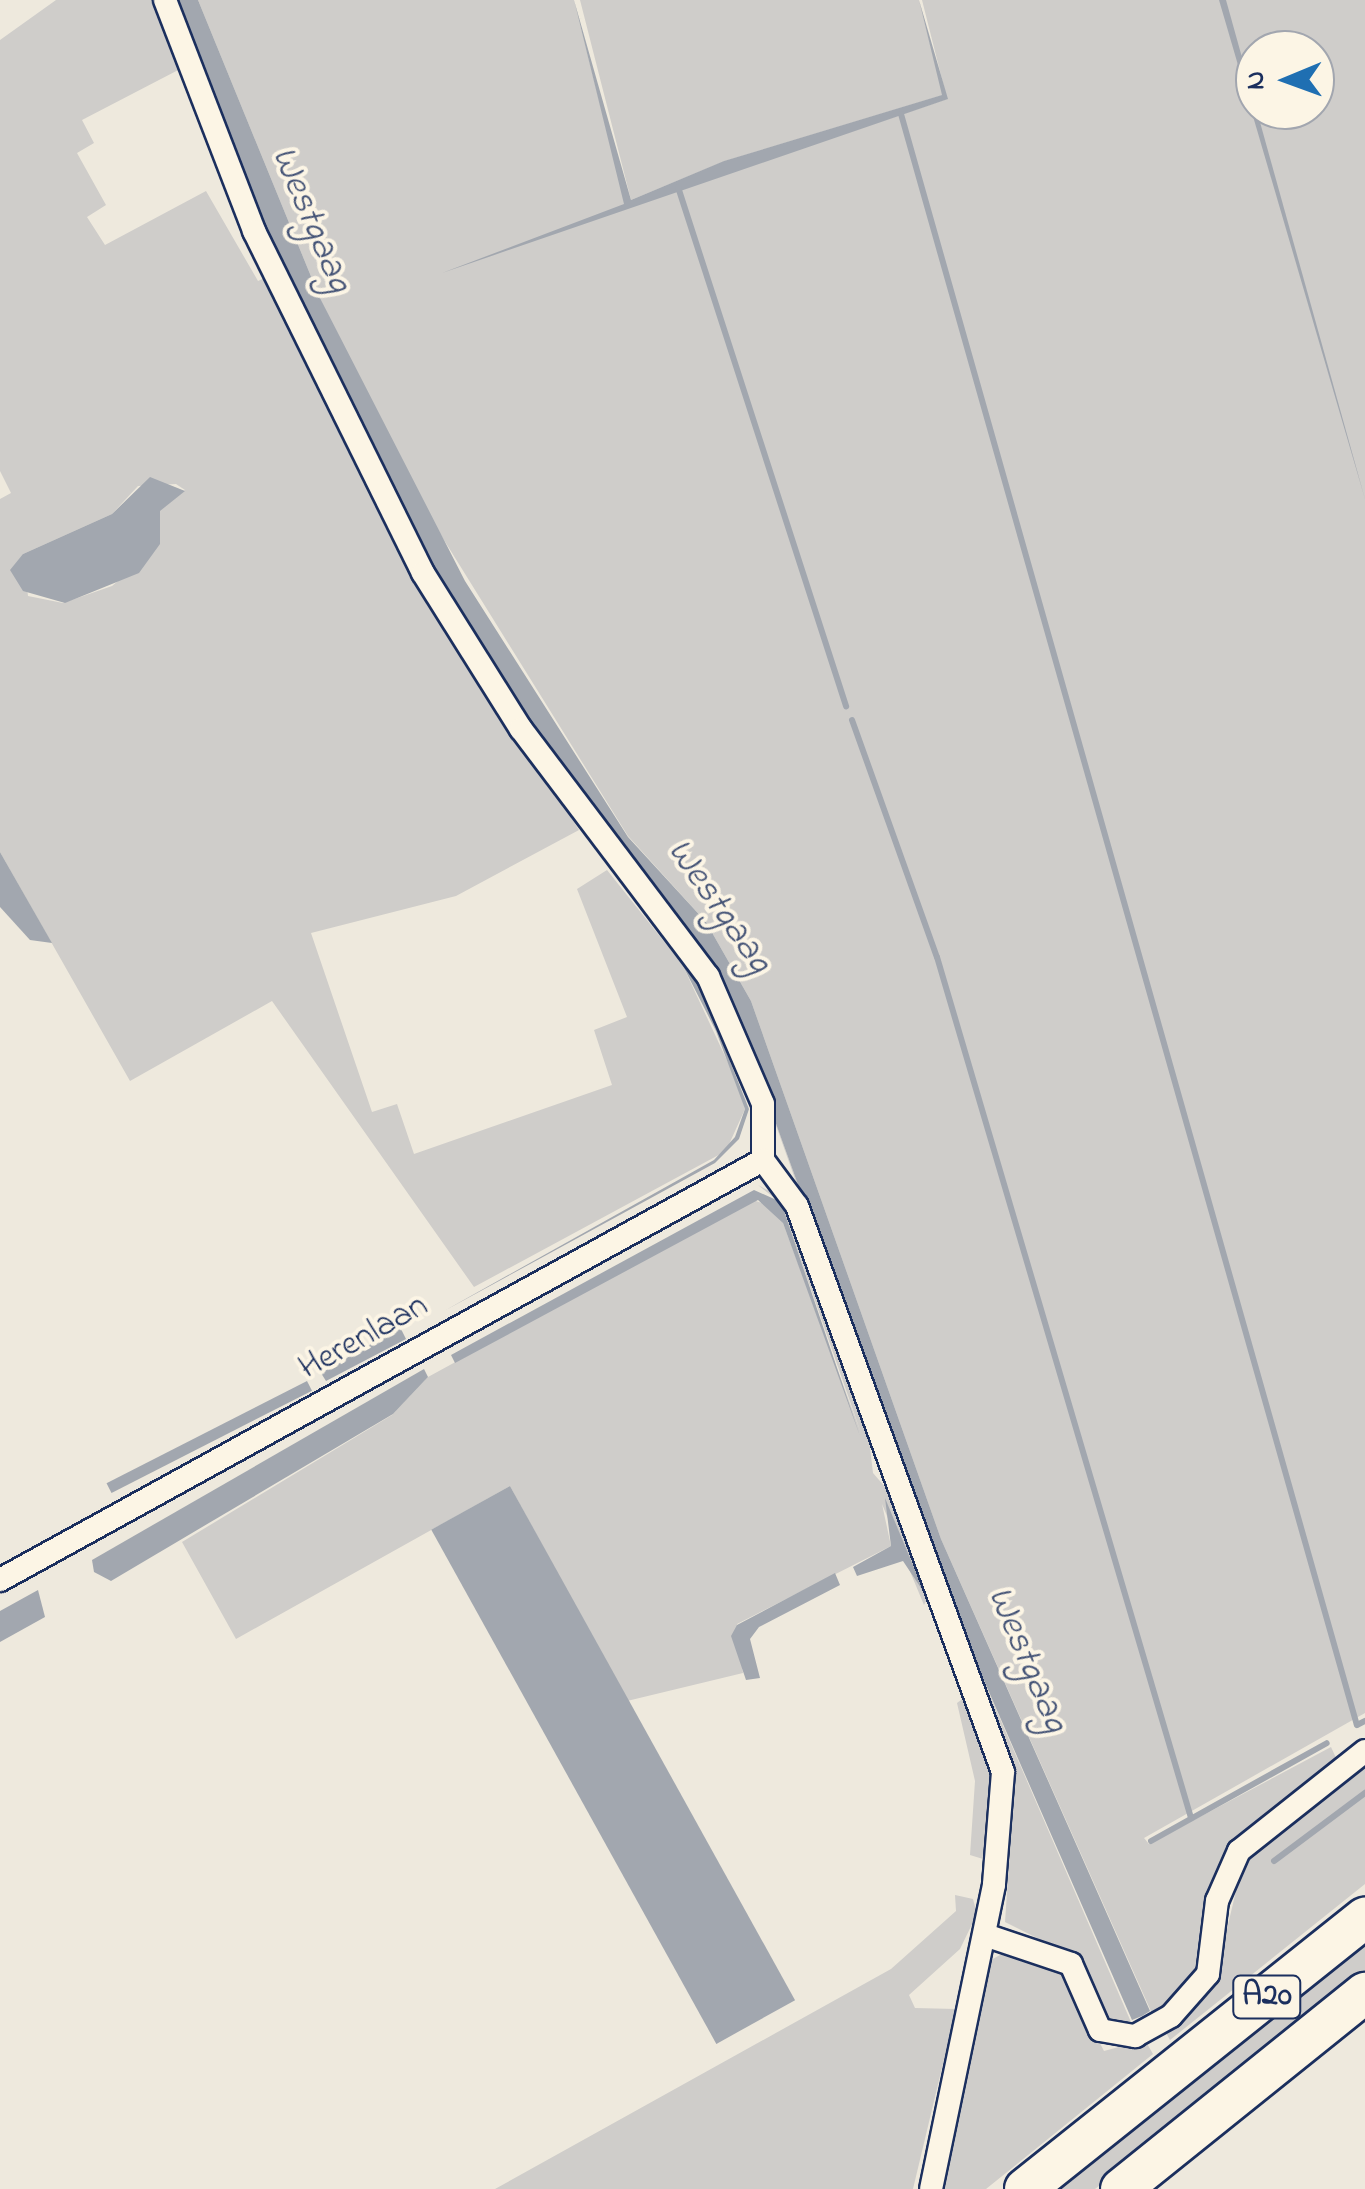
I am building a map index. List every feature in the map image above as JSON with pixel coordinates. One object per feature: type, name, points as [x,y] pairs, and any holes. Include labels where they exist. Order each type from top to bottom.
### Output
[{"type":"highway","name":"A20","points":[[1025,2189],[1365,1918]]},
{"type":"highway","name":"A20","points":[[1122,2189],[1365,1993]]},
{"type":"street","points":[[165,0],[254,232],[422,574],[521,729],[708,976],[762,1104],[763,1160],[797,1206],[880,1451],[994,1729],[1004,1824],[985,1935],[931,2189]]},
{"type":"street","name":"Herenlaan","points":[[0,1580],[763,1160]]},
{"type":"street","points":[[985,1935],[1071,1964],[1100,2030],[1136,2036],[1171,2016],[1208,1974],[1217,1902],[1239,1851],[1365,1751]]},
{"type":"shaded area","points":[[56,0],[153,0],[184,67],[82,120],[94,143],[77,153],[106,205],[87,217],[105,245],[206,191],[258,281],[267,277],[391,537],[579,830],[456,896],[311,933],[372,1112],[397,1104],[414,1154],[612,1085],[594,1030],[627,1017],[577,889],[607,870],[682,964],[738,1084],[745,1109],[726,1151],[474,1287],[272,1001],[130,1081],[0,852],[0,499],[11,493],[0,471],[0,40]],"holes":[[[176,484],[185,490],[159,511],[154,551],[112,586],[63,603],[28,596],[23,554],[112,514],[138,486]]]},
{"type":"shaded area","points":[[175,0],[198,0],[319,296],[465,581],[628,837],[706,922],[751,1001],[941,1539],[1150,2011],[1142,2016],[1132,2020],[945,1591],[732,1002],[674,909],[499,679],[402,520],[266,242]]},
{"type":"shaded area","points":[[198,0],[574,0],[626,208],[947,99],[922,0],[1365,0],[1365,1713],[1144,1838],[1149,1844],[1331,1747],[1337,1760],[1235,1842],[1209,1897],[1200,1964],[1154,2018],[941,1539],[751,1001],[706,922],[628,836],[421,503],[319,296]]},
{"type":"shaded area","points":[[574,0],[631,200],[724,161],[942,95],[919,0],[948,99],[442,273],[624,204]]},
{"type":"shaded area","points":[[580,0],[919,0],[943,95],[725,161],[631,200]]},
{"type":"shaded area","points":[[1219,0],[1226,0],[1235,32],[1235,55]]},
{"type":"shaded area","points":[[1257,130],[1262,130],[1365,499]]},
{"type":"shaded area","points":[[150,477],[185,491],[160,511],[160,544],[139,573],[65,603],[23,591],[10,570],[23,554],[112,514]]},
{"type":"shaded area","points":[[626,850],[732,1002],[945,1591],[1134,2029],[1107,2022],[1077,1958],[1005,1922],[1014,1790],[1002,1729],[945,1601],[768,1103]]},
{"type":"shaded area","points":[[0,852],[52,943],[30,940],[0,907]]},
{"type":"shaded area","points":[[613,872],[629,886],[701,989],[749,1109],[739,1139],[715,1163],[444,1311],[714,1160],[735,1137],[745,1109],[716,1031],[682,964]]},
{"type":"shaded area","points":[[758,1185],[780,1197],[790,1215],[868,1431],[873,1473],[892,1495],[930,1593],[924,1605],[882,1504],[891,1546],[737,1624],[743,1673],[627,1701],[510,1486],[236,1639],[182,1542],[392,1415],[428,1377],[753,1200],[776,1208],[783,1223],[861,1433],[781,1203]]},
{"type":"shaded area","points":[[754,1190],[781,1202],[860,1436],[783,1223],[758,1200],[455,1363],[451,1355]]},
{"type":"shaded area","points":[[400,1327],[406,1339],[326,1381],[321,1373]]},
{"type":"shaded area","points":[[424,1369],[428,1377],[393,1414],[111,1581],[94,1572],[92,1560]]},
{"type":"shaded area","points":[[307,1381],[312,1391],[112,1493],[107,1483]]},
{"type":"shaded area","points":[[510,1486],[795,2000],[716,2044],[431,1530]]},
{"type":"shaded area","points":[[885,1498],[925,1594],[903,1561],[857,1576],[853,1567],[891,1546]]},
{"type":"shaded area","points":[[835,1573],[840,1585],[759,1627],[750,1639],[760,1678],[746,1680],[731,1636],[737,1625]]},
{"type":"shaded area","points":[[38,1590],[45,1617],[0,1642],[0,1611]]},
{"type":"shaded area","points":[[973,1691],[994,1782],[983,1859],[970,1855],[975,1781],[957,1703]]},
{"type":"shaded area","points":[[1365,1761],[1365,1884],[1170,2040],[1163,2027],[1214,1984],[1244,1857]]},
{"type":"shaded area","points":[[955,1895],[973,1899],[977,1914],[960,1949],[909,1995],[915,2008],[956,2009],[913,2189],[495,2189],[891,1969],[956,1911]]},
{"type":"shaded area","points":[[1365,1928],[1365,1972],[1144,2150],[1095,2189],[1040,2189]]},
{"type":"shaded area","points":[[1007,1951],[1064,1974],[1104,2051],[1145,2040],[1153,2054],[986,2189],[942,2189],[991,1960]]},
{"type":"waterway","points":[[901,114],[1357,1725],[1365,1721]]},
{"type":"waterway","points":[[678,187],[846,706]]},
{"type":"waterway","points":[[852,720],[937,957],[1191,1818]]},
{"type":"waterway","points":[[1151,1841],[1327,1743]]},
{"type":"waterway","points":[[1274,1861],[1365,1793]]},
{"type":"water label","name":"Westgaag","points":[[310,220]]},
{"type":"water label","name":"Westgaag","points":[[718,907]]},
{"type":"water label","name":"Westgaag","points":[[1026,1660]]}]
